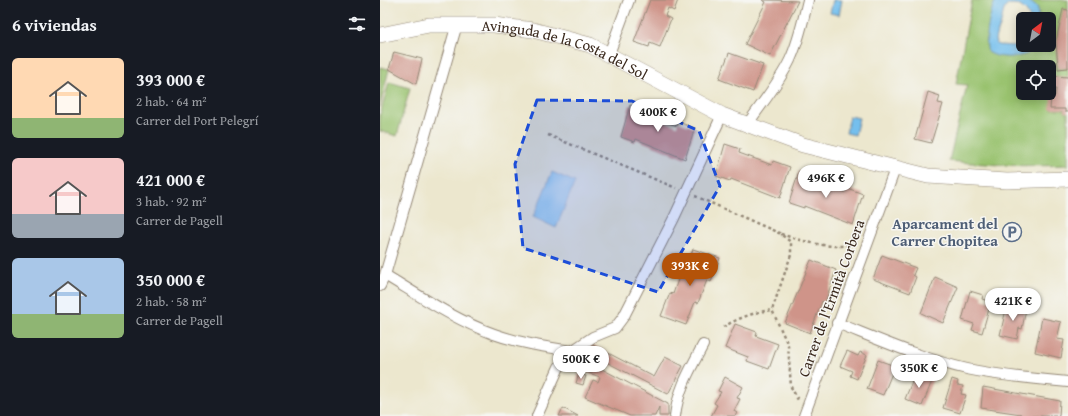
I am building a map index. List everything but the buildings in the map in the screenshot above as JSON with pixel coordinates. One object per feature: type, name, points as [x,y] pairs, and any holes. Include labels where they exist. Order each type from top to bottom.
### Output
[{"type":"street","points":[[609,54],[629,0]]},
{"type":"street","points":[[747,125],[778,81],[790,60],[808,0]]},
{"type":"street","points":[[380,286],[385,275],[457,24]]},
{"type":"street","name":"Avinguda de la Costa del Sol","points":[[380,35],[429,25],[457,24],[494,25],[533,30],[571,39],[609,54],[722,115],[803,145],[928,176],[1007,181],[1066,178]]},
{"type":"street","points":[[537,416],[559,367],[572,351],[593,338],[615,328],[624,316],[686,192],[722,115]]},
{"type":"street","name":"Carrer de l'Ermità Corbera","points":[[804,416],[895,169]]},
{"type":"street","points":[[385,275],[453,315],[493,334],[537,346],[572,351]]},
{"type":"street","points":[[837,323],[929,359],[968,369],[1026,378],[1068,382]]},
{"type":"street","points":[[675,416],[681,387],[703,345]]},
{"type":"path","points":[[548,135],[800,241],[843,247],[868,240]]},
{"type":"path","points":[[779,233],[791,242],[791,255],[772,310],[788,345],[791,387],[796,394],[804,416]]},
{"type":"path","points":[[723,327],[752,313],[772,310]]},
{"type":"highlighted area","points":[[537,100],[632,101],[699,131],[720,186],[658,292],[523,248],[515,164]]},
{"type":"green space","points":[[972,0],[996,0],[988,29],[986,45],[1016,47],[1016,52],[1056,52],[1056,41],[1058,69],[1068,68],[1068,77],[1056,89],[1056,60],[1016,60],[1016,100],[1053,100],[1051,109],[1065,109],[1065,112],[1068,112],[1068,165],[1008,165],[949,161],[967,85],[956,84]]},
{"type":"green space","points":[[1028,0],[1068,0],[1068,10],[1063,9],[1056,41],[1056,12],[1039,12]]},
{"type":"green space","points":[[380,67],[389,69],[380,107]]},
{"type":"green space","points":[[389,82],[410,88],[397,136],[380,131],[380,115]]},
{"type":"water","points":[[833,0],[842,0],[839,15],[830,13]]},
{"type":"water","points":[[996,0],[1028,0],[1038,8],[1038,12],[1027,12],[1018,5],[1013,4],[1006,7],[995,41],[998,45],[1016,46],[1016,52],[1029,52],[1027,54],[1007,57],[997,56],[988,52],[988,26]]},
{"type":"water","points":[[850,116],[859,118],[855,135],[846,133]]},
{"type":"water","points":[[552,172],[575,182],[556,228],[533,217]]},
{"type":"place","name":"Aparcament del Carrer Chopitea","points":[[1012,232]]}]
